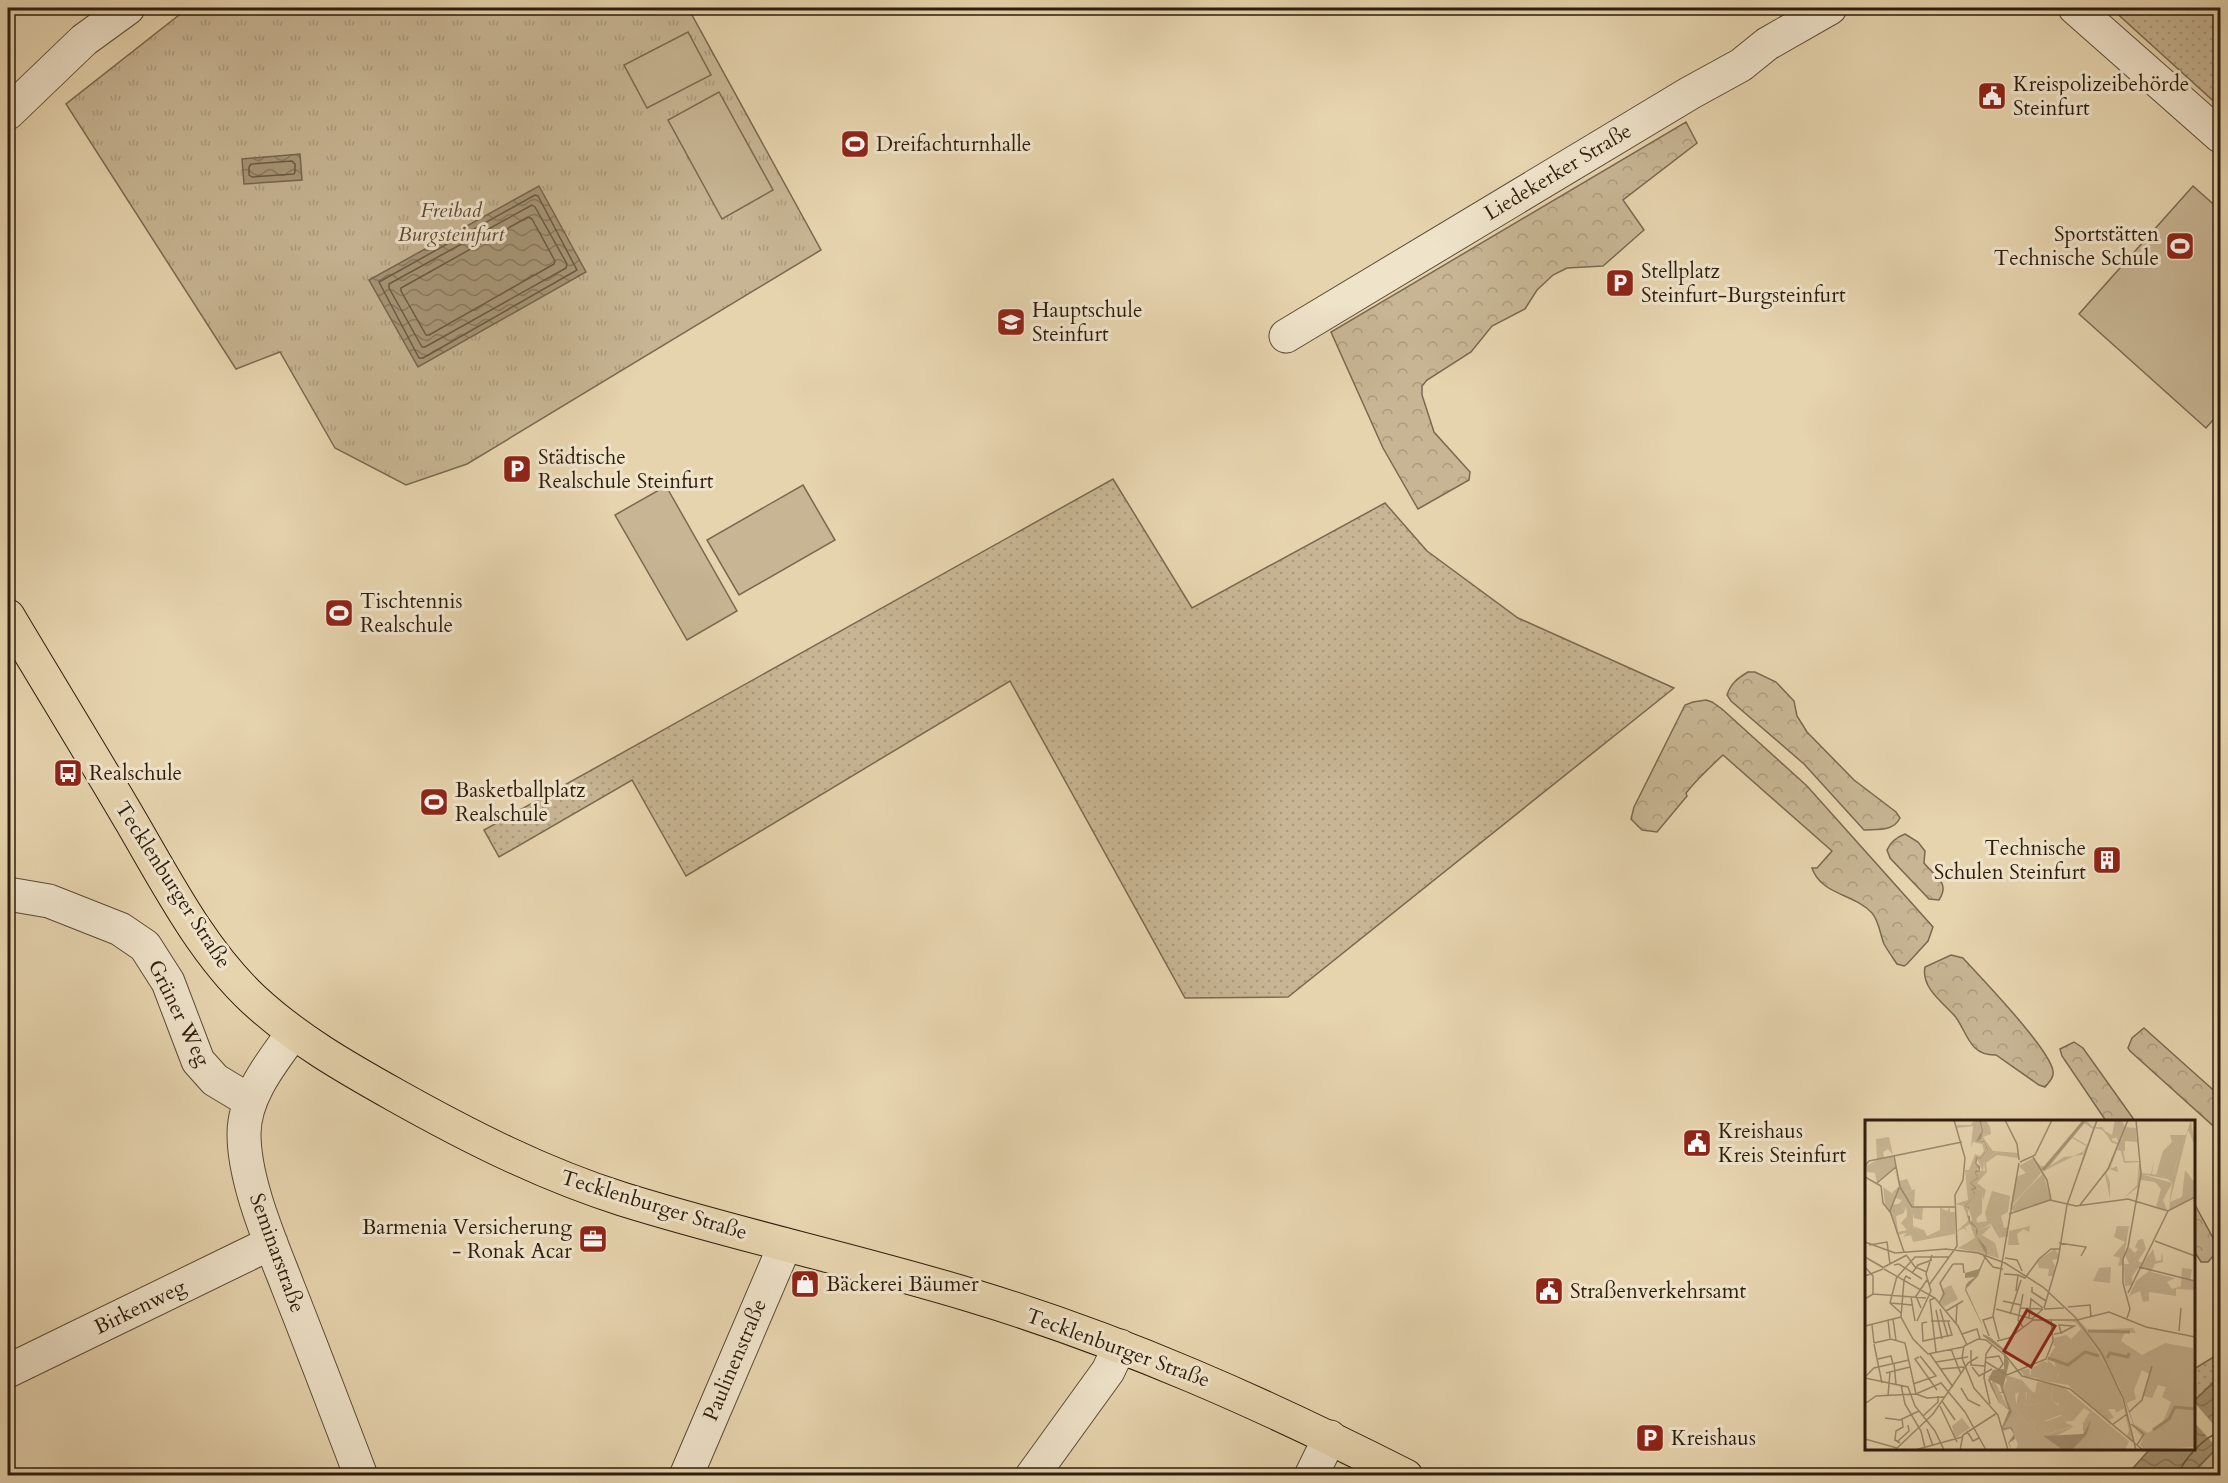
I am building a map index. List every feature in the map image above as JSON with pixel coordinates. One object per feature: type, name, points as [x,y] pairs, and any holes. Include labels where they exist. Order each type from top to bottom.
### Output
[{"type":"main road","name":"Tecklenburger Straße","points":[[8,616],[159,871],[194,926],[232,977],[252,998],[293,1033],[348,1069],[449,1125],[545,1170],[621,1198],[970,1295],[1120,1346],[1221,1386],[1330,1437],[1406,1476]]},
{"type":"street","points":[[8,113],[84,40],[128,8]]},
{"type":"street","name":"Liedekerker Straße","points":[[1286,336],[1690,93],[1741,65],[1767,44],[1830,8]]},
{"type":"street","points":[[2075,8],[2220,136]]},
{"type":"street","name":"Grüner Weg","points":[[8,894],[49,901],[68,908],[120,929],[145,945],[168,982],[198,1061],[215,1080],[250,1101]]},
{"type":"street","name":"Seminarstraße","points":[[293,1033],[270,1064],[250,1101],[244,1133],[248,1172],[271,1243],[361,1476]]},
{"type":"street","name":"Birkenweg","points":[[8,1371],[271,1243]]},
{"type":"street","name":"Paulinenstraße","points":[[686,1476],[785,1245]]},
{"type":"street","points":[[1032,1476],[1108,1371],[1120,1346]]},
{"type":"street","points":[[1311,1476],[1330,1437]]},
{"type":"green space","name":"Freibad Burgsteinfurt","points":[[188,8],[692,8],[692,15],[821,250],[467,464],[406,485],[335,448],[280,352],[236,369],[66,104]]},
{"type":"green space","points":[[2111,8],[2220,8],[2220,107]]},
{"type":"green space","points":[[688,32],[711,75],[647,108],[624,65]]},
{"type":"green space","points":[[719,92],[773,190],[722,219],[668,120]]},
{"type":"green space","points":[[1686,122],[1697,143],[1623,200],[1644,230],[1603,266],[1567,268],[1553,275],[1537,290],[1525,309],[1492,326],[1471,352],[1427,380],[1422,386],[1422,395],[1434,432],[1470,472],[1469,480],[1418,509],[1383,448],[1331,332]]},
{"type":"green space","name":"Sportstätten Technische Schule","points":[[2193,186],[2220,210],[2220,412],[2206,428],[2079,314]]},
{"type":"green space","points":[[1113,479],[1192,608],[1385,503],[1427,551],[1518,618],[1674,688],[1288,997],[1185,998],[1010,681],[686,876],[632,780],[499,857],[484,830]]},
{"type":"green space","points":[[803,485],[835,540],[739,595],[707,540]]},
{"type":"green space","points":[[666,486],[737,611],[687,640],[615,515]]},
{"type":"green space","points":[[1748,672],[1755,672],[1776,682],[1794,701],[1797,716],[1807,732],[1854,780],[1896,812],[1900,818],[1893,826],[1864,830],[1804,764],[1731,701],[1727,695],[1731,687]]},
{"type":"green space","points":[[1706,700],[1722,709],[1807,786],[1933,927],[1928,941],[1907,964],[1904,966],[1897,964],[1884,944],[1872,913],[1857,902],[1830,889],[1816,877],[1812,868],[1817,868],[1832,851],[1723,755],[1690,788],[1686,793],[1687,796],[1657,832],[1642,830],[1631,819],[1634,807],[1685,705]]},
{"type":"green space","points":[[1905,834],[1918,842],[1925,851],[1924,863],[1940,880],[1943,888],[1939,900],[1929,899],[1890,858],[1887,850],[1894,840]]},
{"type":"green space","points":[[1951,955],[1963,958],[2014,1014],[2040,1047],[2053,1071],[2052,1078],[2045,1087],[1996,1055],[1987,1054],[1974,1047],[1954,1015],[1929,988],[1925,967]]},
{"type":"green space","points":[[2144,1028],[2220,1096],[2220,1132],[2130,1051],[2128,1048],[2132,1038]]},
{"type":"green space","points":[[2074,1042],[2083,1048],[2134,1120],[2105,1120],[2062,1056],[2060,1049]]},
{"type":"green space","points":[[2195,1205],[2219,1249],[2208,1262],[2201,1262],[2195,1253]]},
{"type":"green space","points":[[2220,1353],[2220,1376],[2195,1400],[2195,1368]]},
{"type":"green space","points":[[2217,1448],[2220,1452],[2220,1474],[2190,1476]]},
{"type":"water","points":[[300,154],[302,180],[244,184],[242,159]]},
{"type":"water","points":[[539,186],[586,272],[418,367],[369,280]]},
{"type":"water","points":[[2220,1376],[2220,1445],[2190,1475],[2126,1476],[2149,1450],[2195,1450],[2195,1400]]},
{"type":"pier","points":[[2195,1403],[2220,1432],[2219,1450],[2195,1423]]},
{"type":"place","name":"Kreispolizeibehörde Steinfurt","points":[[1992,96]]},
{"type":"place","name":"Dreifachturnhalle","points":[[855,144]]},
{"type":"place","name":"Sportstätten Technische Schule","points":[[2180,246]]},
{"type":"place","name":"Stellplatz Steinfurt-Burgsteinfurt","points":[[1620,283]]},
{"type":"place","name":"Hauptschule Steinfurt","points":[[1011,322]]},
{"type":"place","name":"Städtische Realschule Steinfurt","points":[[517,469]]},
{"type":"place","name":"Tischtennis Realschule","points":[[339,613]]},
{"type":"place","name":"Realschule","points":[[68,773]]},
{"type":"place","name":"Basketballplatz Realschule","points":[[434,802]]},
{"type":"place","name":"Technische Schulen Steinfurt","points":[[2107,860]]},
{"type":"place","name":"Kreishaus Kreis Steinfurt","points":[[1697,1143]]},
{"type":"place","name":"Barmenia Versicherung - Ronak Acar","points":[[593,1239]]},
{"type":"place","name":"Bäckerei Bäumer","points":[[805,1284]]},
{"type":"place","name":"Straßenverkehrsamt","points":[[1549,1291]]},
{"type":"place","name":"Kreishaus","points":[[1650,1438]]}]
